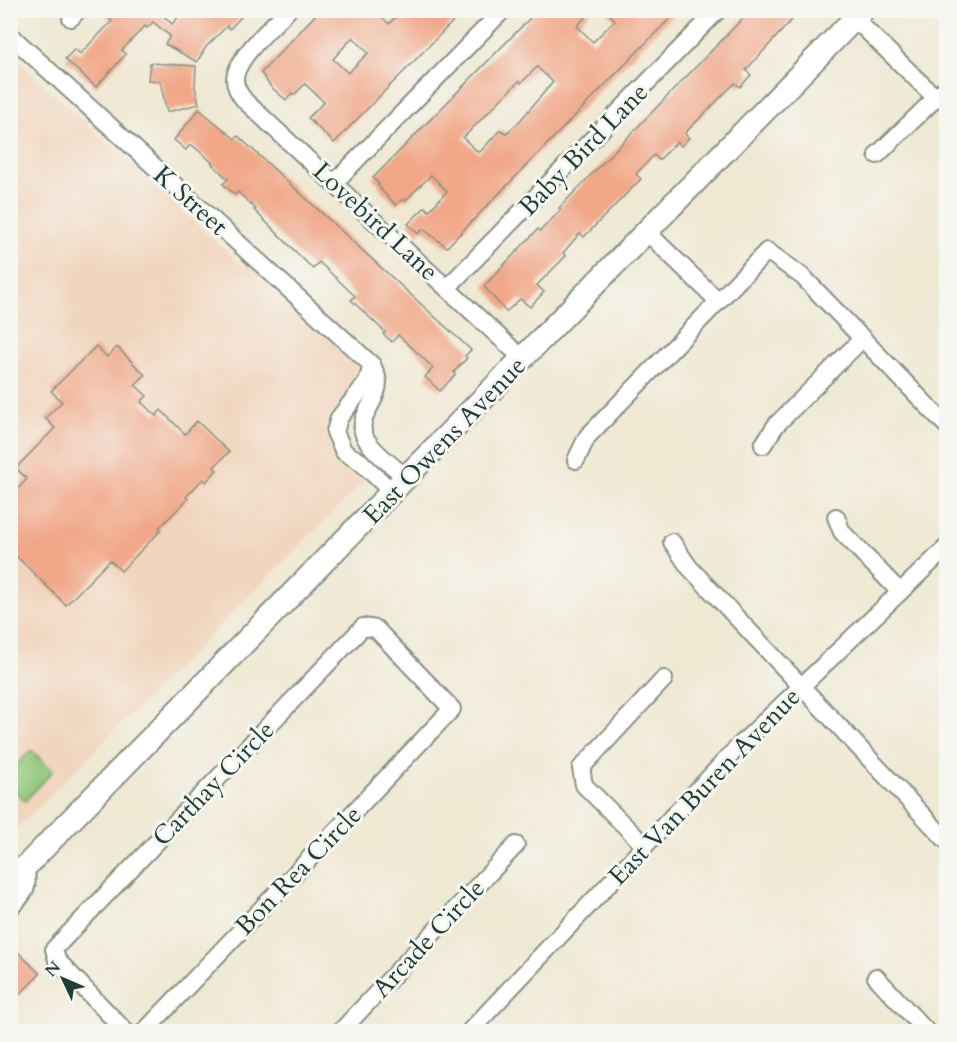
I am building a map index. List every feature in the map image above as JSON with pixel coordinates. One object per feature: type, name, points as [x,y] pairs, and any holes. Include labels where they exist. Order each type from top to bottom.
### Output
[{"type":"main road","name":"East Owens Avenue","points":[[10,904],[24,886],[17,869],[400,486],[860,14]]},
{"type":"street","name":"Lovebird Lane","points":[[288,10],[239,63],[235,80],[237,91],[244,101],[523,359]]},
{"type":"street","points":[[334,183],[503,10]]},
{"type":"street","name":"Baby Bird Lane","points":[[447,288],[718,10]]},
{"type":"street","points":[[860,14],[941,93],[877,155]]},
{"type":"street","name":"K Street","points":[[10,35],[372,365]]},
{"type":"street","points":[[647,232],[718,301]]},
{"type":"street","points":[[576,459],[587,437],[767,251],[803,277],[946,425]]},
{"type":"street","points":[[763,445],[776,425],[863,338]]},
{"type":"street","points":[[372,365],[367,382],[339,418],[335,432],[345,452],[400,486]]},
{"type":"street","points":[[372,365],[378,382],[372,404],[362,424],[365,437],[383,458],[400,486]]},
{"type":"street","points":[[836,517],[842,532],[900,592]]},
{"type":"street","points":[[672,542],[689,567],[946,840]]},
{"type":"street","name":"East Van Buren Avenue","points":[[469,1032],[738,747],[946,548]]},
{"type":"street","name":"Carthay Circle","points":[[126,1032],[57,960],[54,949],[363,627],[376,629],[452,709]]},
{"type":"street","points":[[645,846],[584,785],[581,768],[663,679]]},
{"type":"street","name":"Bon Rea Circle","points":[[144,1032],[452,709]]},
{"type":"street","name":"Arcade Circle","points":[[340,1032],[516,845]]},
{"type":"street","points":[[876,977],[927,1032]]},
{"type":"shaded area","points":[[10,54],[238,262],[256,270],[361,368],[367,378],[329,417],[332,439],[364,481],[17,828],[10,822]]},
{"type":"green space","points":[[31,750],[53,771],[25,801],[11,787],[11,771]]},
{"type":"building","points":[[100,10],[168,10],[163,15],[172,24],[185,10],[247,10],[230,29],[227,26],[206,47],[197,62],[165,44],[170,36],[153,22],[147,28],[145,26],[122,50],[126,54],[96,87],[65,59],[75,49],[80,54],[112,21]]},
{"type":"building","points":[[320,10],[375,10],[389,24],[402,10],[408,10],[414,16],[419,10],[464,10],[334,143],[308,118],[324,102],[305,84],[286,100],[271,87],[261,73]],"holes":[[[353,37],[368,53],[348,73],[333,59]]]},
{"type":"building","points":[[538,10],[592,10],[577,26],[593,42],[615,20],[605,10],[678,10],[447,247],[423,229],[418,234],[408,224],[425,207],[429,211],[447,191],[431,175],[405,201],[403,199],[396,205],[373,178]],"holes":[[[537,67],[553,82],[517,124],[506,133],[500,130],[479,153],[463,138],[519,81],[521,83]]]},
{"type":"building","points":[[751,10],[801,10],[746,70],[751,75],[740,87],[735,83],[686,132],[689,138],[681,146],[677,142],[659,160],[654,155],[636,174],[641,179],[584,237],[580,233],[563,253],[566,256],[537,285],[544,292],[530,307],[520,299],[506,312],[484,286],[538,229],[540,231],[561,210],[559,208]]},
{"type":"building","points":[[150,63],[196,66],[195,87],[199,104],[167,112],[160,81],[148,80]]},
{"type":"building","points":[[199,109],[235,139],[238,136],[471,350],[454,372],[455,375],[440,391],[425,377],[433,368],[420,355],[398,335],[392,342],[383,334],[385,332],[351,300],[355,296],[319,262],[313,269],[238,192],[235,195],[223,184],[228,179],[213,163],[192,145],[186,150],[174,140]]},
{"type":"building","points":[[96,346],[107,357],[117,347],[145,375],[135,385],[147,396],[141,402],[156,416],[161,410],[185,434],[197,421],[229,452],[214,467],[217,470],[206,482],[203,479],[186,497],[188,499],[159,528],[161,530],[121,571],[110,560],[66,605],[10,550],[10,497],[27,479],[16,468],[55,428],[45,418],[62,402],[51,391]]},
{"type":"building","points":[[10,944],[40,974],[18,996],[10,988]]}]
